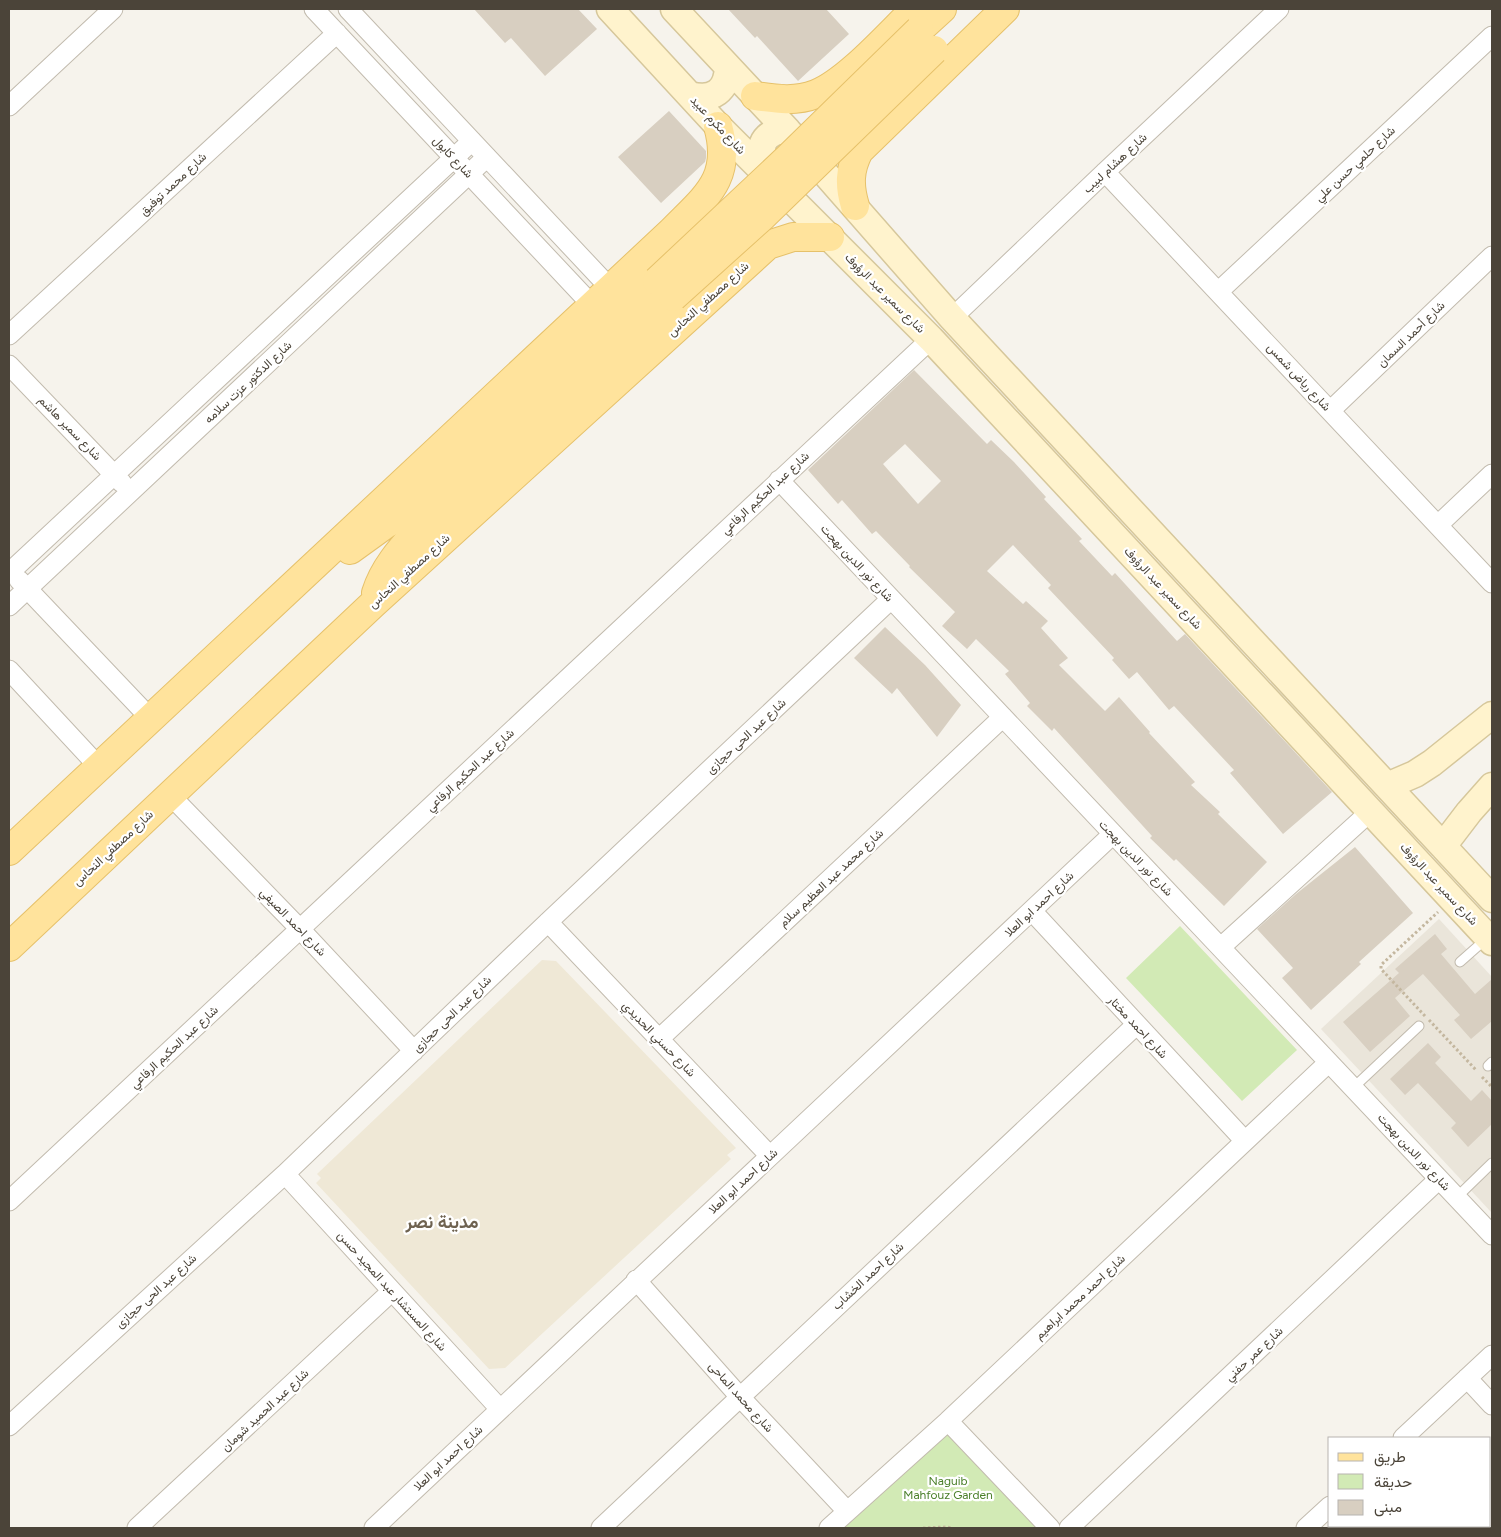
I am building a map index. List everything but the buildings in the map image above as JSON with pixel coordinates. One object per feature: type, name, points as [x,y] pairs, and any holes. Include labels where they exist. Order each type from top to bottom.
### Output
[{"type":"main road","points":[[755,96],[790,99],[816,94],[834,84],[861,61],[915,9]]},
{"type":"main road","points":[[316,562],[340,556],[386,524],[730,213],[942,9]]},
{"type":"main road","points":[[373,604],[380,579],[420,528],[763,216],[978,9]]},
{"type":"main road","points":[[855,206],[850,181],[854,160],[866,142],[1005,9]]},
{"type":"main road","points":[[861,61],[861,77],[866,92],[884,107],[900,110]]},
{"type":"main road","points":[[9,851],[672,231],[711,191],[716,181],[720,170],[723,148],[718,126]]},
{"type":"main road","points":[[672,231],[682,229],[693,230],[711,240],[721,259],[724,284]]},
{"type":"main road","name":"شارع مصطفي النحاس","points":[[9,947],[373,604],[768,245],[780,240],[806,236],[830,237]]},
{"type":"street","points":[[9,106],[113,9]]},
{"type":"street","name":"شارع كابول","points":[[314,9],[469,174],[601,296]]},
{"type":"street","name":"شارع كابول","points":[[348,9],[487,157],[601,296]]},
{"type":"street","name":"شارع مكرم عبيد","points":[[610,9],[718,126],[779,189],[830,237]]},
{"type":"street","points":[[674,9],[788,131],[952,318],[1492,899]]},
{"type":"street","name":"شارع هشام لبيب","points":[[952,318],[1279,9]]},
{"type":"street","name":"شارع محمد توفيق","points":[[9,335],[337,33]]},
{"type":"street","name":"شارع حلمي حسن علي","points":[[1218,292],[1492,36]]},
{"type":"street","points":[[690,95],[701,98],[713,96],[722,89],[727,79],[728,67]]},
{"type":"street","points":[[779,189],[782,182],[781,178],[764,158],[763,145],[769,134],[775,131],[788,131]]},
{"type":"street","name":"شارع الدكتور عزت سلامه","points":[[9,572],[472,141]]},
{"type":"street","name":"شارع الدكتور عزت سلامه","points":[[9,606],[487,157]]},
{"type":"street","name":"شارع رياض شمس","points":[[1105,172],[1492,583]]},
{"type":"street","name":"شارع سمير عبد الرؤوف","points":[[830,237],[931,339],[1490,940]]},
{"type":"street","name":"شارع أحمد السمان","points":[[1330,411],[1492,256]]},
{"type":"street","name":"شارع عبد الحكيم الرفاعي","points":[[9,1201],[931,339]]},
{"type":"street","name":"شارع سمير هاشم","points":[[9,365],[130,492]]},
{"type":"street","points":[[1438,525],[1492,474]]},
{"type":"street","name":"شارع نور الدين بهجت","points":[[779,480],[1492,1235]]},
{"type":"street","points":[[9,572],[151,719]]},
{"type":"street","name":"شارع عبد الحى حجازى","points":[[9,1426],[285,1174],[548,922],[891,599]]},
{"type":"street","points":[[9,670],[99,768]]},
{"type":"street","points":[[1387,786],[1415,774],[1432,764],[1492,715]]},
{"type":"street","name":"شارع محمد عبد العظيم سلام","points":[[659,1039],[1002,718]]},
{"type":"street","points":[[1442,846],[1492,786]]},
{"type":"street","name":"شارع احمد الصيفي","points":[[170,795],[300,929],[414,1051]]},
{"type":"street","points":[[1221,948],[1371,812]]},
{"type":"street","name":"شارع احمد ابو العلا","points":[[374,1528],[1113,834]]},
{"type":"street","name":"شارع احمد مختار","points":[[1032,911],[1245,1141]]},
{"type":"street","name":"شارع حسني الحديدي","points":[[548,922],[770,1156]]},
{"type":"street","name":"شارع احمد الخشاب","points":[[601,1528],[1136,1025]]},
{"type":"street","name":"شارع احمد محمد ابراهيم","points":[[829,1528],[948,1421],[1328,1063]]},
{"type":"street","name":"شارع المستشار عبد المجيد حسن","points":[[285,1174],[500,1409]]},
{"type":"street","name":"شارع عمر حفني","points":[[1069,1528],[1439,1179]]},
{"type":"street","name":"شارع محمد الماحى","points":[[636,1280],[740,1397],[847,1511]]},
{"type":"street","name":"شارع عبد الحميد شومان","points":[[137,1528],[392,1291]]},
{"type":"street","points":[[1403,1437],[1492,1354]]},
{"type":"street","points":[[1467,1378],[1492,1405]]},
{"type":"street","points":[[948,1421],[1050,1528]]},
{"type":"street","points":[[1306,1528],[1328,1508]]},
{"type":"lane","points":[[1460,962],[1490,940]]},
{"type":"lane","points":[[1353,1088],[1420,1026]]},
{"type":"lane","points":[[1457,1197],[1492,1163]]},
{"type":"path","points":[[1452,899],[1384,961],[1381,967],[1492,1087]]},
{"type":"path","points":[[923,1528],[952,1528]]},
{"type":"shaded area","points":[[1439,919],[1492,977],[1492,1213],[1321,1029]]},
{"type":"shaded area","points":[[542,960],[556,961],[736,1148],[727,1155],[731,1159],[505,1368],[489,1369],[316,1183],[321,1178],[317,1174]]},
{"type":"green space","points":[[1180,926],[1297,1050],[1242,1101],[1126,978]]},
{"type":"green space","name":"Naguib Mahfouz Garden","points":[[950,1431],[1040,1528],[844,1528]]},
{"type":"district","name":"مدينة نصر","points":[[442,1222]]}]
